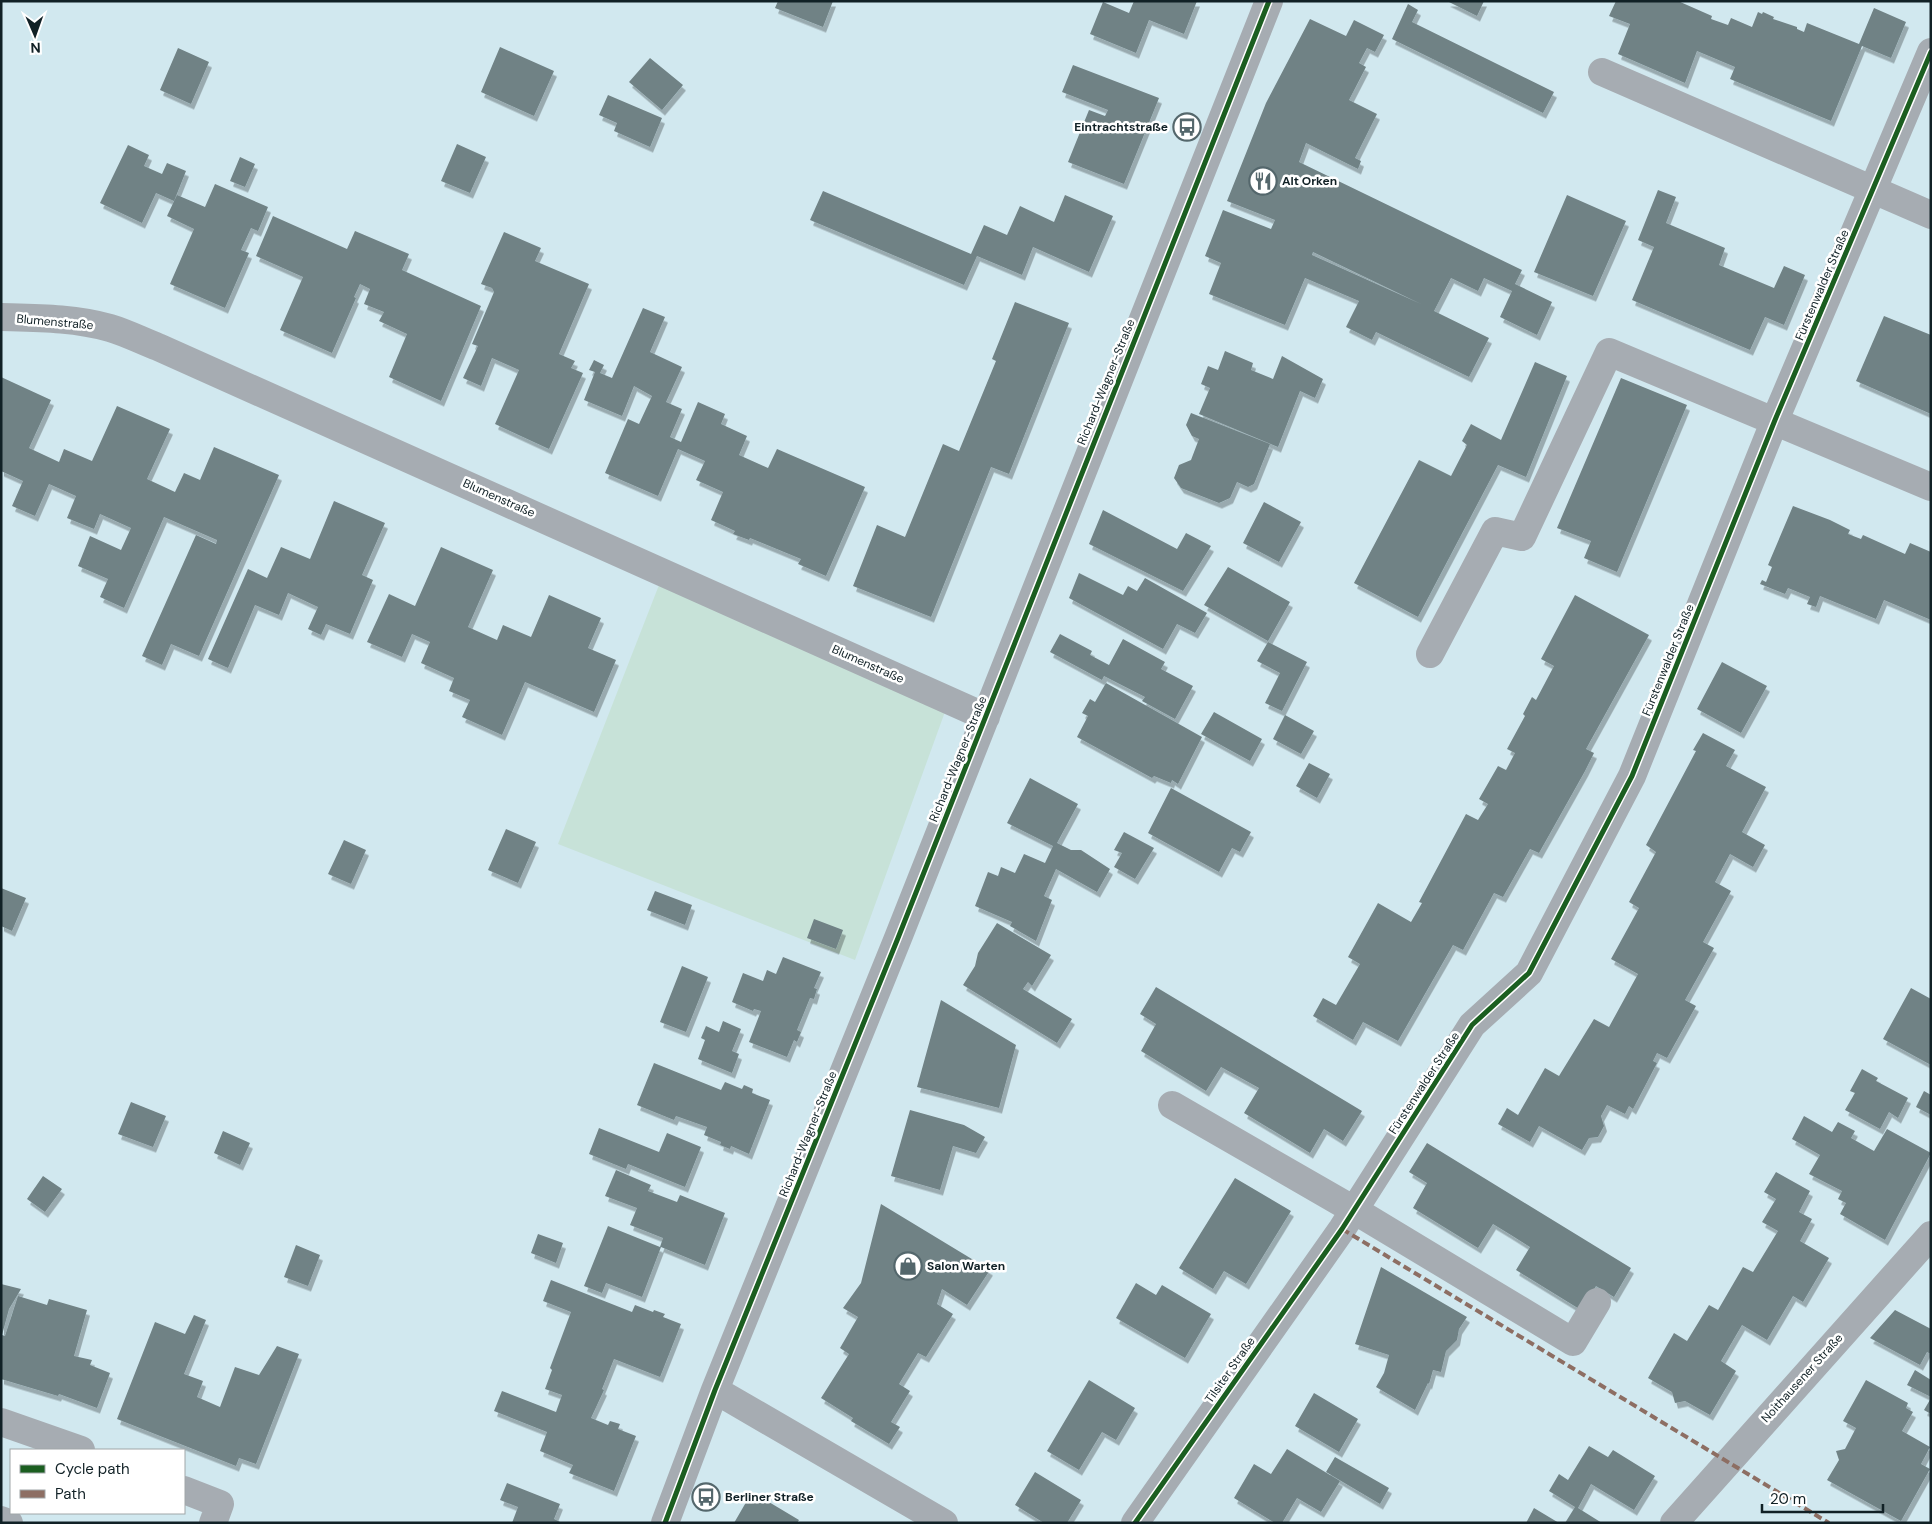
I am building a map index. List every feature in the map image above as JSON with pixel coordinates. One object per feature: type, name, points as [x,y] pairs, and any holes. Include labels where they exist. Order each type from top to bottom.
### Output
[{"type":"street","name":"Richard-Wagner-Straße","points":[[665,1523],[715,1390],[986,717],[1269,1]]},
{"type":"street","name":"Fürstenwalder Straße","points":[[1348,1219],[1472,1026],[1529,973],[1632,776],[1775,420],[1931,52]]},
{"type":"street","points":[[1602,72],[1931,215]]},
{"type":"street","name":"Blumenstraße","points":[[1,317],[49,319],[92,324],[112,329],[158,347],[986,717]]},
{"type":"street","points":[[1430,654],[1494,531],[1522,537],[1609,352],[1931,487]]},
{"type":"street","points":[[1172,1105],[1348,1219],[1573,1342],[1597,1302]]},
{"type":"street","name":"Tilsiter Straße","points":[[1135,1523],[1348,1219]]},
{"type":"street","name":"Noithausener Straße","points":[[1674,1523],[1931,1235]]},
{"type":"street","points":[[715,1390],[944,1523]]},
{"type":"street","points":[[1,1422],[78,1449]]},
{"type":"street","points":[[185,1490],[220,1504],[213,1523]]},
{"type":"street","points":[[1,1520],[9,1523]]},
{"type":"green space","points":[[659,585],[946,709],[855,960],[558,844]]},
{"type":"building","points":[[778,1],[833,1],[823,27],[775,8]]},
{"type":"building","points":[[1134,1],[1197,1],[1184,34],[1149,20],[1136,53],[1090,34],[1103,2],[1129,13]]},
{"type":"building","points":[[1447,1],[1484,1],[1477,16]]},
{"type":"building","points":[[1616,1],[1678,1],[1712,16],[1711,19],[1728,25],[1731,18],[1752,27],[1758,12],[1762,14],[1763,12],[1774,17],[1773,19],[1797,27],[1797,29],[1804,32],[1807,23],[1859,44],[1874,8],[1906,22],[1891,58],[1862,46],[1831,121],[1730,79],[1735,67],[1697,51],[1685,83],[1618,54],[1630,24],[1609,16]]},
{"type":"building","points":[[1408,4],[1418,10],[1412,22],[1554,92],[1543,113],[1392,39]]},
{"type":"building","points":[[1310,19],[1346,36],[1354,20],[1384,35],[1375,52],[1367,48],[1359,63],[1366,67],[1349,100],[1377,114],[1355,158],[1361,161],[1358,169],[1306,143],[1299,162],[1522,270],[1515,284],[1552,302],[1537,335],[1500,317],[1512,291],[1484,278],[1478,291],[1451,278],[1434,311],[1489,338],[1469,377],[1376,332],[1372,340],[1346,327],[1359,301],[1305,278],[1285,325],[1209,294],[1221,263],[1205,256],[1223,210],[1271,229],[1275,220],[1227,201],[1266,103]],"holes":[[[1313,252],[1421,304],[1312,255]]]},
{"type":"building","points":[[500,47],[554,71],[534,116],[481,92]]},
{"type":"building","points":[[178,48],[209,62],[191,104],[160,90]]},
{"type":"building","points":[[650,58],[683,85],[662,110],[629,82]]},
{"type":"building","points":[[1073,65],[1159,98],[1124,184],[1068,162],[1089,110],[1105,116],[1108,110],[1062,92]]},
{"type":"building","points":[[608,95],[662,118],[650,147],[614,131],[617,123],[599,115]]},
{"type":"building","points":[[457,144],[486,157],[470,193],[441,181]]},
{"type":"building","points":[[128,145],[149,155],[144,166],[162,174],[167,163],[186,171],[174,201],[156,193],[142,223],[100,203]]},
{"type":"building","points":[[240,157],[255,164],[245,187],[230,181]]},
{"type":"building","points":[[215,184],[268,207],[258,231],[251,228],[241,250],[249,253],[225,308],[170,284],[194,229],[167,216],[177,195],[205,207]]},
{"type":"building","points":[[1658,190],[1676,197],[1666,223],[1725,248],[1719,265],[1774,288],[1784,266],[1805,275],[1784,325],[1765,317],[1750,350],[1632,300],[1654,247],[1638,240]]},
{"type":"building","points":[[823,191],[971,254],[984,225],[1007,235],[1020,206],[1054,222],[1065,195],[1113,216],[1089,272],[1033,247],[1022,275],[977,256],[964,285],[810,220]]},
{"type":"building","points":[[1567,195],[1626,221],[1593,296],[1534,272]]},
{"type":"building","points":[[273,216],[347,249],[355,231],[409,254],[402,270],[481,306],[441,401],[389,377],[407,334],[379,321],[384,312],[364,304],[370,289],[360,284],[354,297],[356,298],[332,353],[280,330],[303,277],[256,256]]},
{"type":"building","points":[[504,232],[541,248],[535,261],[589,284],[559,354],[575,361],[571,368],[583,373],[549,449],[495,424],[519,370],[492,358],[481,386],[463,378],[478,346],[472,344],[494,292],[492,288],[481,284]]},
{"type":"building","points":[[1015,302],[1069,323],[1009,474],[991,467],[931,617],[853,586],[877,525],[905,537],[943,444],[959,451],[996,361],[992,359]]},
{"type":"building","points":[[643,308],[665,317],[650,352],[682,367],[666,402],[682,409],[670,437],[681,442],[698,402],[725,414],[721,424],[747,436],[739,455],[768,468],[777,449],[865,487],[826,576],[798,564],[801,559],[750,538],[749,540],[733,534],[735,531],[711,520],[723,492],[696,480],[705,461],[678,449],[658,496],[605,473],[628,419],[639,424],[652,396],[634,386],[622,416],[584,400],[595,372],[589,370],[594,360],[604,365],[600,373],[612,378]]},
{"type":"building","points":[[1884,316],[1931,335],[1931,414],[1856,381]]},
{"type":"building","points":[[1225,351],[1253,363],[1251,370],[1273,379],[1282,356],[1323,379],[1315,398],[1300,391],[1278,447],[1199,414],[1210,388],[1201,384],[1208,366],[1218,370]]},
{"type":"building","points":[[1535,362],[1567,376],[1526,477],[1498,465],[1418,617],[1354,583],[1419,460],[1451,476],[1467,445],[1462,441],[1471,424],[1501,440]]},
{"type":"building","points":[[1,377],[51,400],[29,448],[59,462],[64,449],[92,461],[117,406],[170,429],[147,479],[175,492],[184,473],[200,480],[214,447],[279,475],[199,656],[171,644],[162,665],[142,656],[196,535],[216,544],[217,540],[164,517],[124,608],[100,597],[108,579],[78,566],[90,536],[121,550],[131,528],[100,514],[94,529],[67,518],[76,496],[49,484],[35,516],[12,506],[23,481],[1,471]]},
{"type":"building","points":[[1621,378],[1687,405],[1617,572],[1584,558],[1591,541],[1557,528]]},
{"type":"building","points":[[1191,413],[1270,444],[1254,484],[1248,487],[1237,482],[1230,498],[1219,503],[1181,488],[1174,478],[1179,465],[1191,460],[1199,439],[1192,436],[1186,425]]},
{"type":"building","points":[[334,501],[385,523],[362,575],[373,580],[350,634],[326,624],[321,635],[308,629],[318,607],[288,593],[279,615],[255,605],[228,668],[208,659],[248,569],[267,578],[281,547],[310,559]]},
{"type":"building","points":[[1264,502],[1301,522],[1279,562],[1243,543]]},
{"type":"building","points":[[1793,506],[1850,530],[1848,534],[1861,539],[1863,535],[1905,554],[1910,543],[1931,552],[1931,620],[1884,600],[1876,619],[1820,596],[1816,607],[1807,604],[1810,597],[1788,588],[1785,594],[1760,584],[1762,580],[1766,582],[1772,567],[1768,565]]},
{"type":"building","points":[[1103,510],[1177,549],[1186,533],[1211,546],[1183,591],[1089,544]]},
{"type":"building","points":[[441,547],[493,570],[468,627],[497,640],[503,625],[531,637],[549,595],[601,618],[588,648],[616,660],[594,712],[525,682],[502,735],[462,717],[470,700],[449,691],[454,678],[421,663],[430,642],[412,634],[402,657],[367,642],[389,594],[415,606]]},
{"type":"building","points":[[1228,567],[1290,602],[1268,641],[1204,605]]},
{"type":"building","points":[[1079,573],[1123,595],[1128,586],[1137,591],[1145,578],[1207,613],[1195,633],[1177,624],[1163,649],[1069,598]]},
{"type":"building","points":[[1575,595],[1649,635],[1586,749],[1594,753],[1539,853],[1530,849],[1503,897],[1494,893],[1463,950],[1453,945],[1398,1041],[1363,1022],[1353,1040],[1313,1016],[1323,998],[1336,1005],[1360,964],[1348,957],[1378,903],[1411,922],[1422,903],[1419,902],[1466,814],[1478,820],[1488,804],[1479,799],[1498,766],[1506,770],[1515,753],[1507,749],[1525,716],[1523,714],[1532,697],[1536,700],[1554,666],[1541,659]]},
{"type":"building","points":[[1060,634],[1092,651],[1090,655],[1109,665],[1123,639],[1165,662],[1161,669],[1193,686],[1175,719],[1142,701],[1145,697],[1104,676],[1102,680],[1050,652]]},
{"type":"building","points":[[1268,642],[1307,662],[1282,711],[1265,703],[1280,673],[1257,661]]},
{"type":"building","points":[[1722,662],[1767,686],[1741,733],[1697,709]]},
{"type":"building","points":[[1106,683],[1202,737],[1178,784],[1172,780],[1171,783],[1154,776],[1152,778],[1077,737],[1088,716],[1082,713],[1090,699],[1095,702]]},
{"type":"building","points":[[1214,712],[1262,739],[1250,761],[1201,734]]},
{"type":"building","points":[[1285,715],[1314,731],[1301,754],[1273,739]]},
{"type":"building","points":[[1703,733],[1735,750],[1726,766],[1766,787],[1742,832],[1765,845],[1753,867],[1730,854],[1715,882],[1731,891],[1703,942],[1714,948],[1685,1000],[1696,1006],[1667,1058],[1657,1053],[1653,1061],[1657,1063],[1633,1109],[1629,1106],[1625,1114],[1607,1105],[1601,1116],[1604,1126],[1598,1137],[1589,1138],[1582,1150],[1539,1126],[1530,1142],[1498,1124],[1507,1108],[1518,1115],[1545,1068],[1559,1076],[1594,1019],[1609,1027],[1638,974],[1611,959],[1639,908],[1629,902],[1656,852],[1646,845],[1696,751],[1693,750]]},
{"type":"building","points":[[1309,763],[1330,774],[1317,798],[1296,786]]},
{"type":"building","points":[[1030,778],[1078,804],[1057,843],[1071,850],[1081,850],[1110,869],[1097,892],[1056,869],[1044,896],[1052,900],[1036,941],[1010,926],[1012,922],[975,906],[988,872],[998,876],[1001,867],[1015,873],[1024,854],[1045,863],[1053,846],[1007,823]]},
{"type":"building","points":[[1171,788],[1251,832],[1240,852],[1232,848],[1219,872],[1148,833]]},
{"type":"building","points":[[506,829],[536,842],[518,883],[488,870]]},
{"type":"building","points":[[1124,832],[1154,848],[1135,879],[1114,867],[1122,853],[1114,850]]},
{"type":"building","points":[[344,840],[366,850],[351,884],[328,874]]},
{"type":"building","points":[[1,888],[26,898],[12,931],[1,926]]},
{"type":"building","points":[[655,891],[692,905],[685,925],[647,910]]},
{"type":"building","points":[[814,919],[843,930],[836,949],[807,938]]},
{"type":"building","points":[[997,923],[1051,955],[1032,986],[1028,982],[1023,989],[1072,1019],[1057,1043],[963,985],[975,966],[978,953]]},
{"type":"building","points":[[783,957],[821,972],[814,988],[817,989],[814,999],[810,998],[797,1030],[801,1032],[797,1042],[794,1040],[787,1057],[749,1042],[761,1011],[754,1009],[753,1011],[732,1002],[743,973],[763,981],[767,970],[776,974]]},
{"type":"building","points":[[682,966],[708,977],[686,1032],[660,1022]]},
{"type":"building","points":[[1156,987],[1362,1111],[1343,1141],[1324,1129],[1310,1153],[1244,1113],[1259,1088],[1221,1067],[1206,1091],[1141,1051],[1156,1024],[1140,1014]]},
{"type":"building","points":[[1911,988],[1931,999],[1931,1065],[1883,1039]]},
{"type":"building","points":[[941,1000],[1016,1045],[999,1108],[917,1087]]},
{"type":"building","points":[[723,1021],[741,1029],[732,1051],[739,1054],[732,1073],[698,1059],[705,1040],[701,1038],[706,1026],[719,1032]]},
{"type":"building","points":[[654,1063],[721,1090],[725,1082],[742,1089],[744,1085],[753,1089],[752,1093],[770,1100],[749,1154],[731,1146],[730,1149],[720,1145],[721,1142],[704,1135],[707,1127],[676,1116],[674,1120],[637,1105]]},
{"type":"building","points":[[1862,1069],[1878,1078],[1876,1081],[1908,1098],[1898,1118],[1889,1112],[1880,1129],[1845,1110],[1855,1093],[1850,1091]]},
{"type":"building","points":[[1924,1091],[1931,1095],[1931,1115],[1916,1107]]},
{"type":"building","points":[[131,1102],[166,1116],[153,1147],[118,1134]]},
{"type":"building","points":[[910,1110],[964,1125],[985,1137],[976,1153],[953,1146],[940,1190],[891,1176]]},
{"type":"building","points":[[1804,1116],[1832,1132],[1838,1122],[1855,1131],[1851,1138],[1874,1151],[1887,1129],[1931,1153],[1885,1240],[1840,1214],[1846,1203],[1838,1199],[1842,1191],[1809,1174],[1820,1155],[1792,1139]]},
{"type":"building","points":[[599,1128],[659,1152],[667,1133],[701,1147],[685,1187],[628,1164],[626,1169],[589,1154]]},
{"type":"building","points":[[223,1131],[250,1143],[240,1165],[214,1153]]},
{"type":"building","points":[[1427,1143],[1631,1268],[1614,1297],[1596,1286],[1581,1310],[1516,1270],[1530,1247],[1493,1224],[1478,1248],[1413,1208],[1427,1183],[1409,1172]]},
{"type":"building","points":[[616,1170],[651,1185],[648,1191],[677,1202],[680,1195],[725,1213],[705,1265],[661,1247],[642,1297],[606,1283],[602,1293],[584,1286],[608,1226],[660,1247],[663,1238],[630,1225],[637,1208],[605,1196]]},
{"type":"building","points":[[1776,1172],[1810,1191],[1799,1212],[1812,1219],[1800,1241],[1829,1258],[1803,1302],[1793,1296],[1767,1340],[1742,1325],[1721,1361],[1736,1371],[1710,1415],[1685,1401],[1675,1403],[1672,1392],[1648,1378],[1674,1333],[1687,1341],[1709,1305],[1718,1310],[1743,1267],[1753,1272],[1778,1231],[1762,1222],[1776,1199],[1764,1192]]},
{"type":"building","points":[[43,1176],[62,1189],[45,1212],[27,1199]]},
{"type":"building","points":[[1235,1178],[1291,1211],[1246,1284],[1224,1271],[1213,1289],[1179,1268]]},
{"type":"building","points":[[881,1204],[990,1270],[967,1305],[942,1289],[937,1304],[953,1314],[926,1357],[918,1353],[899,1384],[910,1391],[891,1422],[900,1427],[889,1444],[851,1421],[853,1418],[821,1398],[849,1354],[840,1348],[858,1317],[843,1308],[861,1283]]},
{"type":"building","points":[[538,1234],[563,1243],[556,1263],[531,1253]]},
{"type":"building","points":[[296,1245],[320,1255],[308,1286],[284,1277]]},
{"type":"building","points":[[1381,1267],[1467,1317],[1459,1329],[1457,1340],[1446,1351],[1441,1372],[1433,1370],[1429,1384],[1415,1410],[1376,1387],[1384,1373],[1389,1355],[1355,1344]]},
{"type":"building","points":[[551,1280],[632,1312],[635,1305],[653,1312],[654,1310],[665,1314],[663,1317],[681,1324],[660,1377],[614,1359],[602,1389],[604,1390],[591,1418],[608,1425],[610,1421],[620,1424],[618,1429],[636,1436],[614,1491],[569,1473],[573,1465],[540,1451],[547,1432],[494,1411],[502,1391],[556,1412],[562,1395],[545,1389],[552,1370],[550,1368],[571,1312],[543,1301]]},
{"type":"building","points":[[1136,1283],[1156,1295],[1162,1285],[1211,1314],[1185,1358],[1116,1318]]},
{"type":"building","points":[[1,1284],[21,1289],[9,1309],[2,1335],[5,1336],[18,1296],[47,1305],[49,1299],[87,1310],[74,1356],[92,1360],[90,1365],[110,1373],[97,1408],[59,1394],[58,1396],[1,1379]]},
{"type":"building","points":[[1895,1310],[1931,1329],[1931,1354],[1927,1352],[1920,1365],[1870,1338]]},
{"type":"building","points":[[194,1315],[206,1320],[184,1374],[203,1381],[197,1397],[220,1407],[235,1367],[259,1375],[277,1346],[299,1354],[256,1464],[239,1458],[236,1466],[117,1419],[155,1322],[185,1334]]},
{"type":"building","points":[[1915,1370],[1931,1380],[1931,1397],[1907,1385]]},
{"type":"building","points":[[1089,1380],[1135,1408],[1116,1440],[1102,1432],[1079,1470],[1047,1451]]},
{"type":"building","points":[[1866,1380],[1908,1403],[1906,1408],[1913,1412],[1902,1431],[1930,1447],[1921,1464],[1930,1469],[1901,1521],[1827,1480],[1839,1460],[1836,1451],[1845,1449],[1856,1428],[1843,1421]]},
{"type":"building","points":[[1314,1393],[1358,1419],[1339,1452],[1295,1426]]},
{"type":"building","points":[[1931,1398],[1931,1414],[1924,1410]]},
{"type":"building","points":[[1589,1446],[1608,1457],[1613,1450],[1655,1476],[1634,1510],[1591,1484],[1578,1508],[1602,1523],[1565,1523],[1575,1507],[1549,1491],[1559,1474],[1568,1480]]},
{"type":"building","points":[[1287,1449],[1340,1481],[1321,1512],[1297,1498],[1282,1523],[1275,1523],[1234,1498],[1254,1464],[1271,1474]]},
{"type":"building","points":[[1335,1457],[1389,1488],[1380,1504],[1326,1472]]},
{"type":"building","points":[[1035,1472],[1081,1500],[1067,1523],[1044,1523],[1015,1505]]},
{"type":"building","points":[[507,1483],[560,1504],[554,1519],[562,1523],[512,1523],[518,1507],[500,1500]]},
{"type":"building","points":[[752,1492],[799,1520],[797,1523],[734,1523]]},
{"type":"building","points":[[1534,1508],[1559,1523],[1526,1523]]},
{"type":"marked path","points":[[1342,1229],[1829,1523]]},
{"type":"cycle path","points":[[665,1523],[715,1390],[898,938],[1269,1]]},
{"type":"cycle path","points":[[1135,1523],[1342,1229],[1472,1025],[1529,973],[1632,776],[1775,420],[1931,52]]},
{"type":"place","name":"Eintrachtstraße","points":[[1187,127]]},
{"type":"place","name":"Alt Orken","points":[[1263,181]]},
{"type":"place","name":"Salon Warten","points":[[908,1266]]},
{"type":"place","name":"Berliner Straße","points":[[706,1497]]}]
